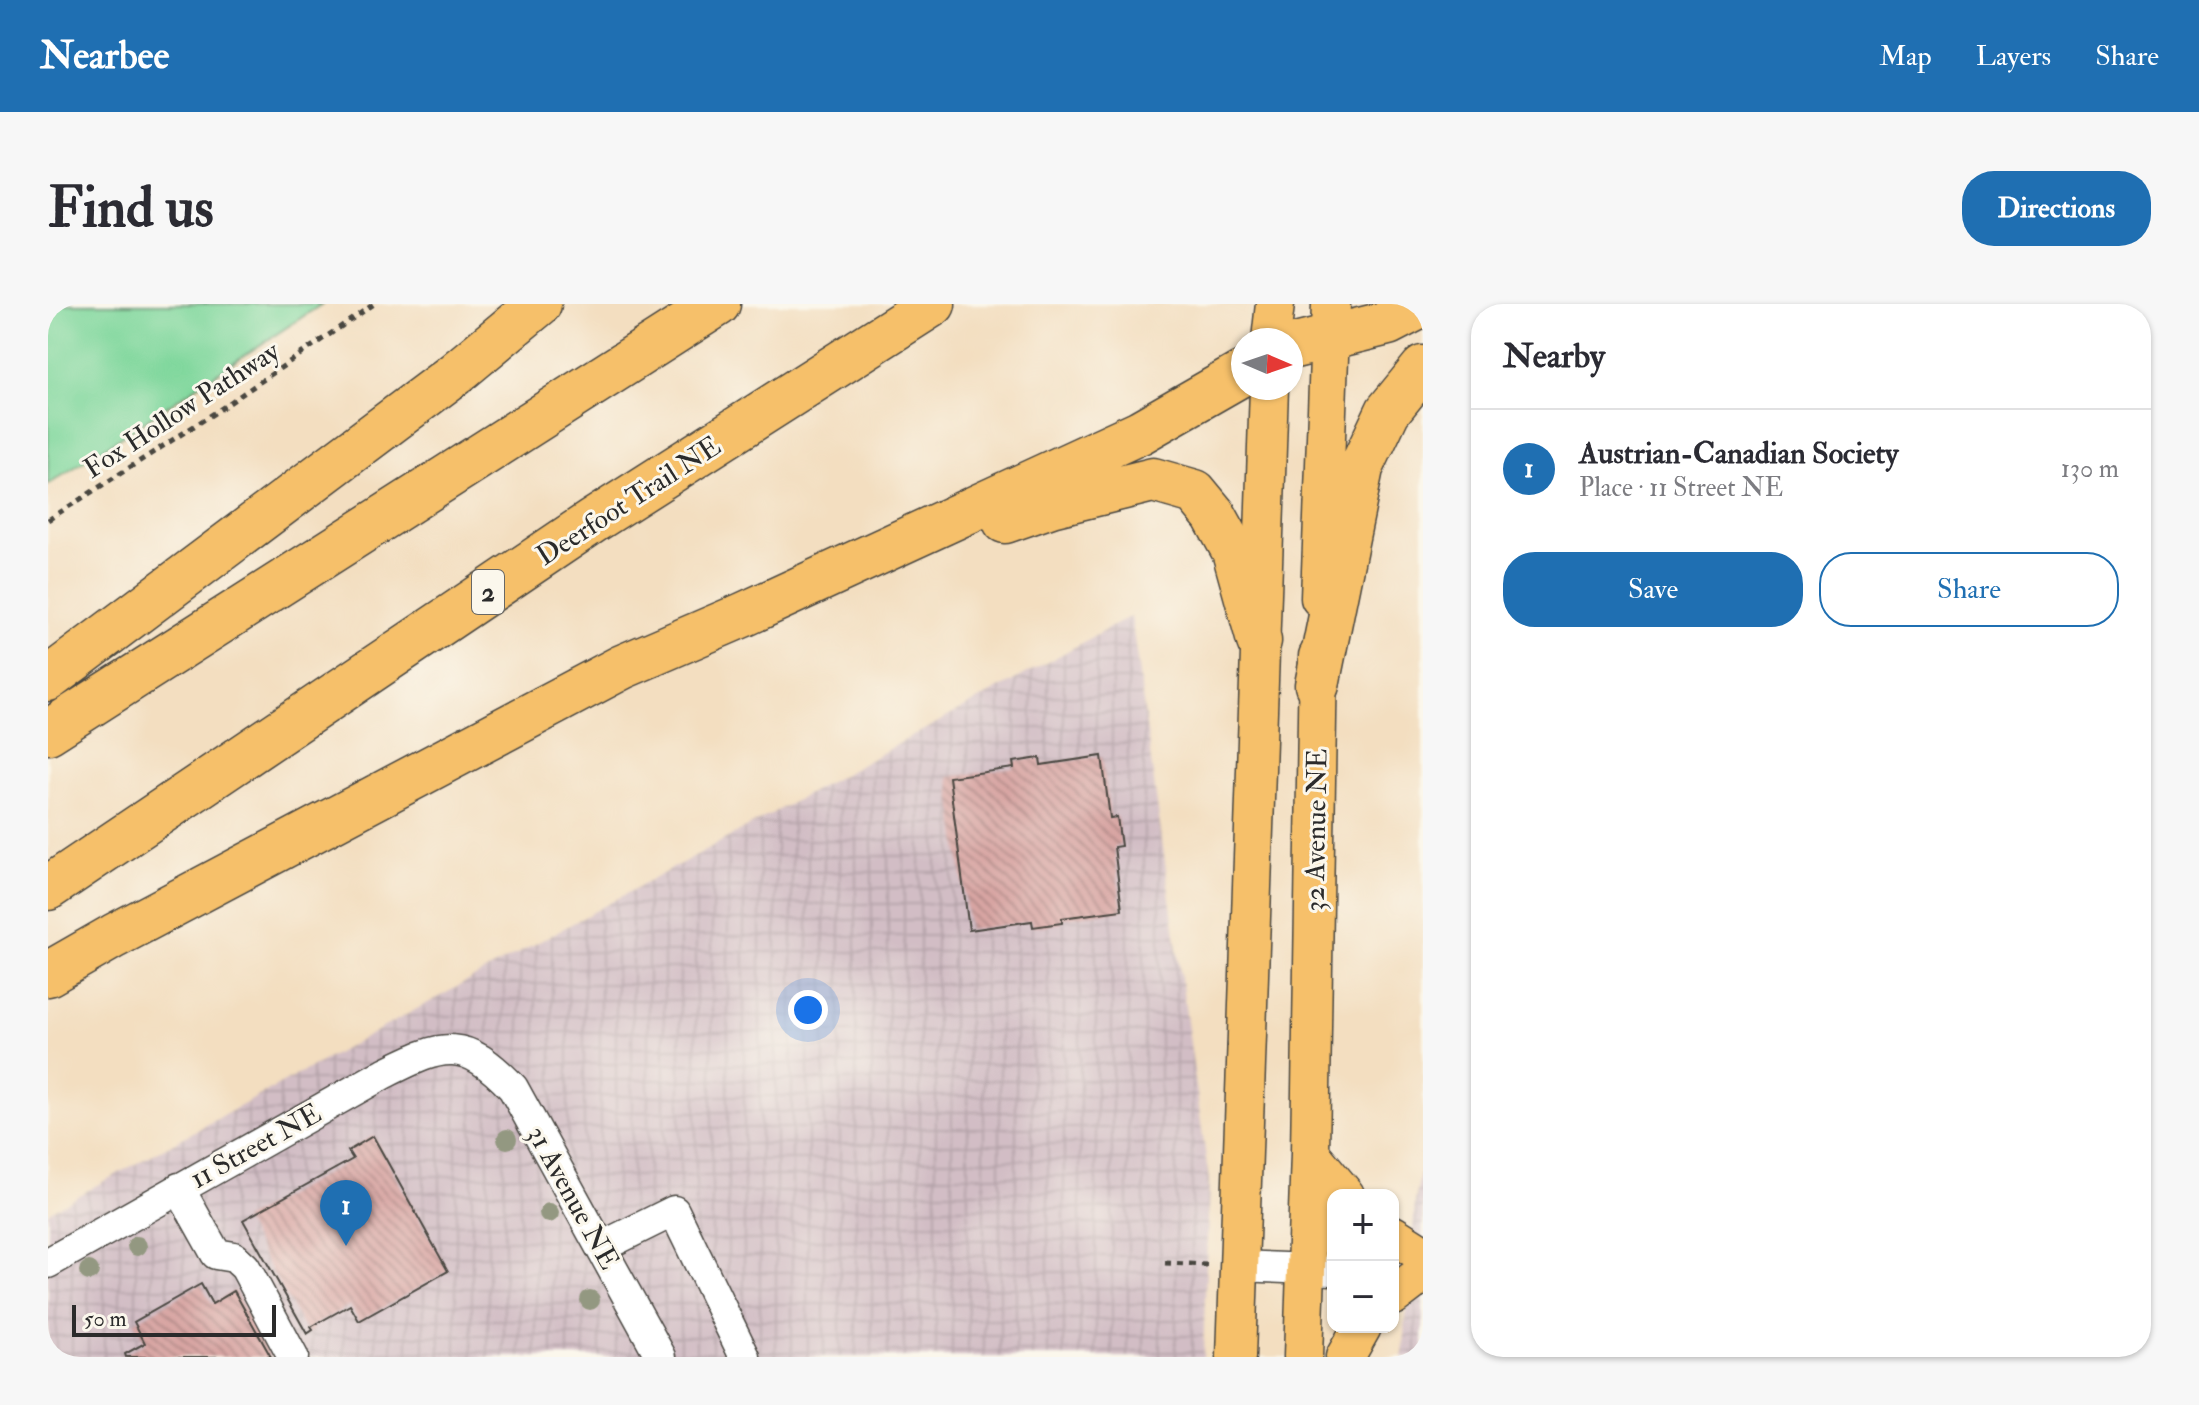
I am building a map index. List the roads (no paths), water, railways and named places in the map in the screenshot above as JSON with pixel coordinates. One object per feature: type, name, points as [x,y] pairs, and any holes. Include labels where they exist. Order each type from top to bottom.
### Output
[{"type":"highway","points":[[48,679],[456,373],[539,304]]},
{"type":"highway","points":[[48,732],[718,304]]},
{"type":"highway","name":"Deerfoot Trail NE","points":[[48,888],[593,521],[933,304]]},
{"type":"highway","points":[[1318,329],[1388,323],[1423,305]]},
{"type":"highway","points":[[1317,685],[1361,468],[1388,411],[1423,368]]},
{"type":"highway","points":[[48,974],[622,667],[743,615],[1140,432],[1231,380]]},
{"type":"highway","points":[[743,615],[1051,505],[1153,480],[1195,492],[1214,515],[1234,551],[1259,641]]},
{"type":"main road","points":[[1272,328],[1275,304]]},
{"type":"main road","name":"32 Avenue NE","points":[[1303,1357],[1320,1269],[1310,1153],[1317,685],[1318,329]]},
{"type":"main road","points":[[1236,1357],[1269,400]]},
{"type":"main road","points":[[1310,1153],[1340,1189]]},
{"type":"main road","points":[[1399,1239],[1423,1254]]},
{"type":"main road","points":[[1399,1291],[1422,1274]]},
{"type":"main road","points":[[1345,1357],[1359,1333]]},
{"type":"street","name":"11 Street NE","points":[[48,1263],[422,1054],[447,1049],[469,1053]]},
{"type":"street","name":"31 Avenue NE","points":[[469,1053],[491,1064],[513,1088],[661,1357]]},
{"type":"street","points":[[179,1188],[216,1254],[234,1257],[245,1267],[293,1357]]},
{"type":"street","points":[[601,1247],[674,1211],[745,1357]]},
{"type":"street","points":[[1239,1266],[1320,1269]]},
{"type":"street","points":[[1399,1272],[1422,1274]]},
{"type":"place","name":"Austrian-Canadian Society","points":[[346,1246]]}]
